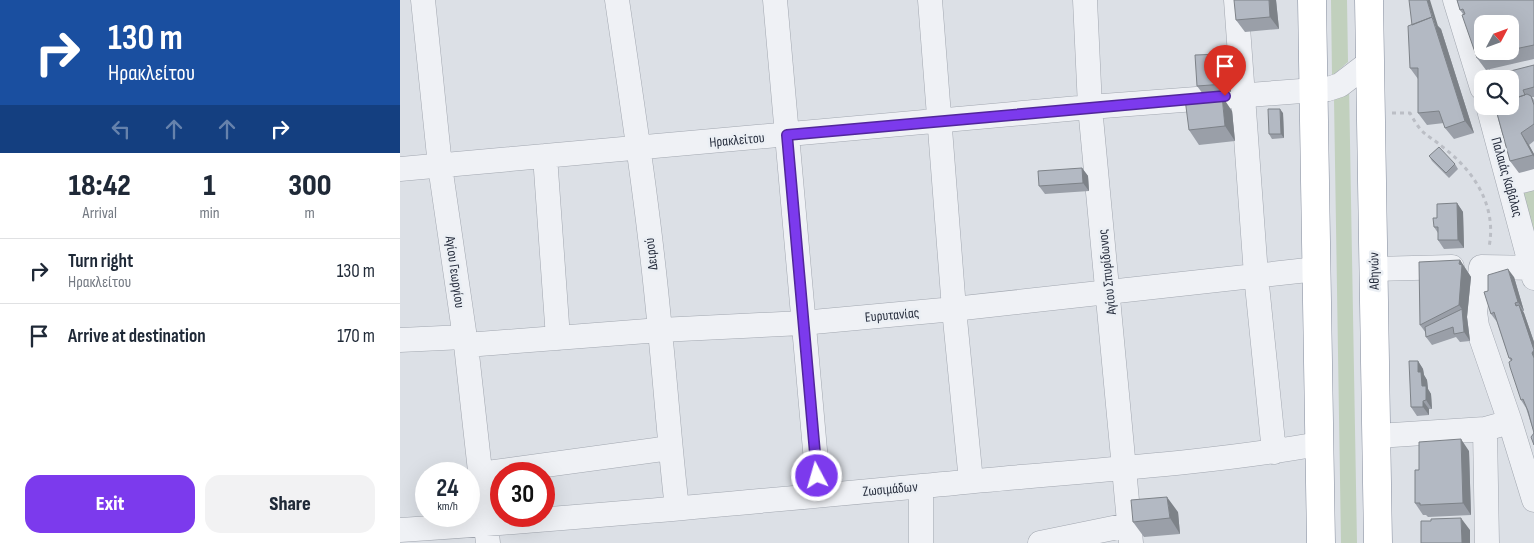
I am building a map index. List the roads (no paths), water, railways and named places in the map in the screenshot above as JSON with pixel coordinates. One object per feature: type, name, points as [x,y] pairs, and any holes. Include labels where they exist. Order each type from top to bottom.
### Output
[{"type":"highway","points":[[1312,0],[1321,543]]},
{"type":"highway","name":"Αθηνών","points":[[1369,0],[1378,543]]},
{"type":"street","name":"Αγίου Γεωργίου","points":[[423,0],[440,166],[465,341],[479,462]]},
{"type":"street","name":"Δειρού","points":[[617,0],[639,148],[660,330],[677,508]]},
{"type":"street","points":[[775,0],[802,323],[819,495]]},
{"type":"street","points":[[930,0],[941,122],[954,310],[971,481]]},
{"type":"street","name":"Αγίου Σπυρίδωνος","points":[[1085,0],[1090,108],[1109,293],[1130,534]]},
{"type":"street","points":[[1236,0],[1256,275],[1274,452]]},
{"type":"street","points":[[1455,0],[1484,70]]},
{"type":"street","name":"Ηρακλείτου","points":[[400,169],[1090,108],[1328,89],[1340,85],[1370,62]]},
{"type":"street","name":"Παλαιάς Καβάλας","points":[[1490,115],[1533,272]]},
{"type":"street","points":[[545,156],[558,338]]},
{"type":"street","points":[[1509,184],[1534,178]]},
{"type":"street","points":[[1374,269],[1469,267],[1533,272]]},
{"type":"street","points":[[1469,267],[1477,326],[1534,500]]},
{"type":"street","name":"Ευρυτανίας","points":[[400,340],[465,341],[558,338],[660,330],[802,323],[954,310],[1317,269]]},
{"type":"street","points":[[1376,436],[1485,429],[1510,422]]},
{"type":"street","points":[[1485,429],[1487,543]]},
{"type":"street","name":"Ζωσιμάδων","points":[[400,530],[487,534],[677,508],[1124,467],[1274,452],[1319,444]]},
{"type":"street","points":[[480,474],[670,448]]},
{"type":"street","name":"Αγίου Γεωργίου","points":[[480,474],[487,534]]},
{"type":"street","points":[[921,486],[921,543]]},
{"type":"street","points":[[1040,543],[1130,534]]}]
